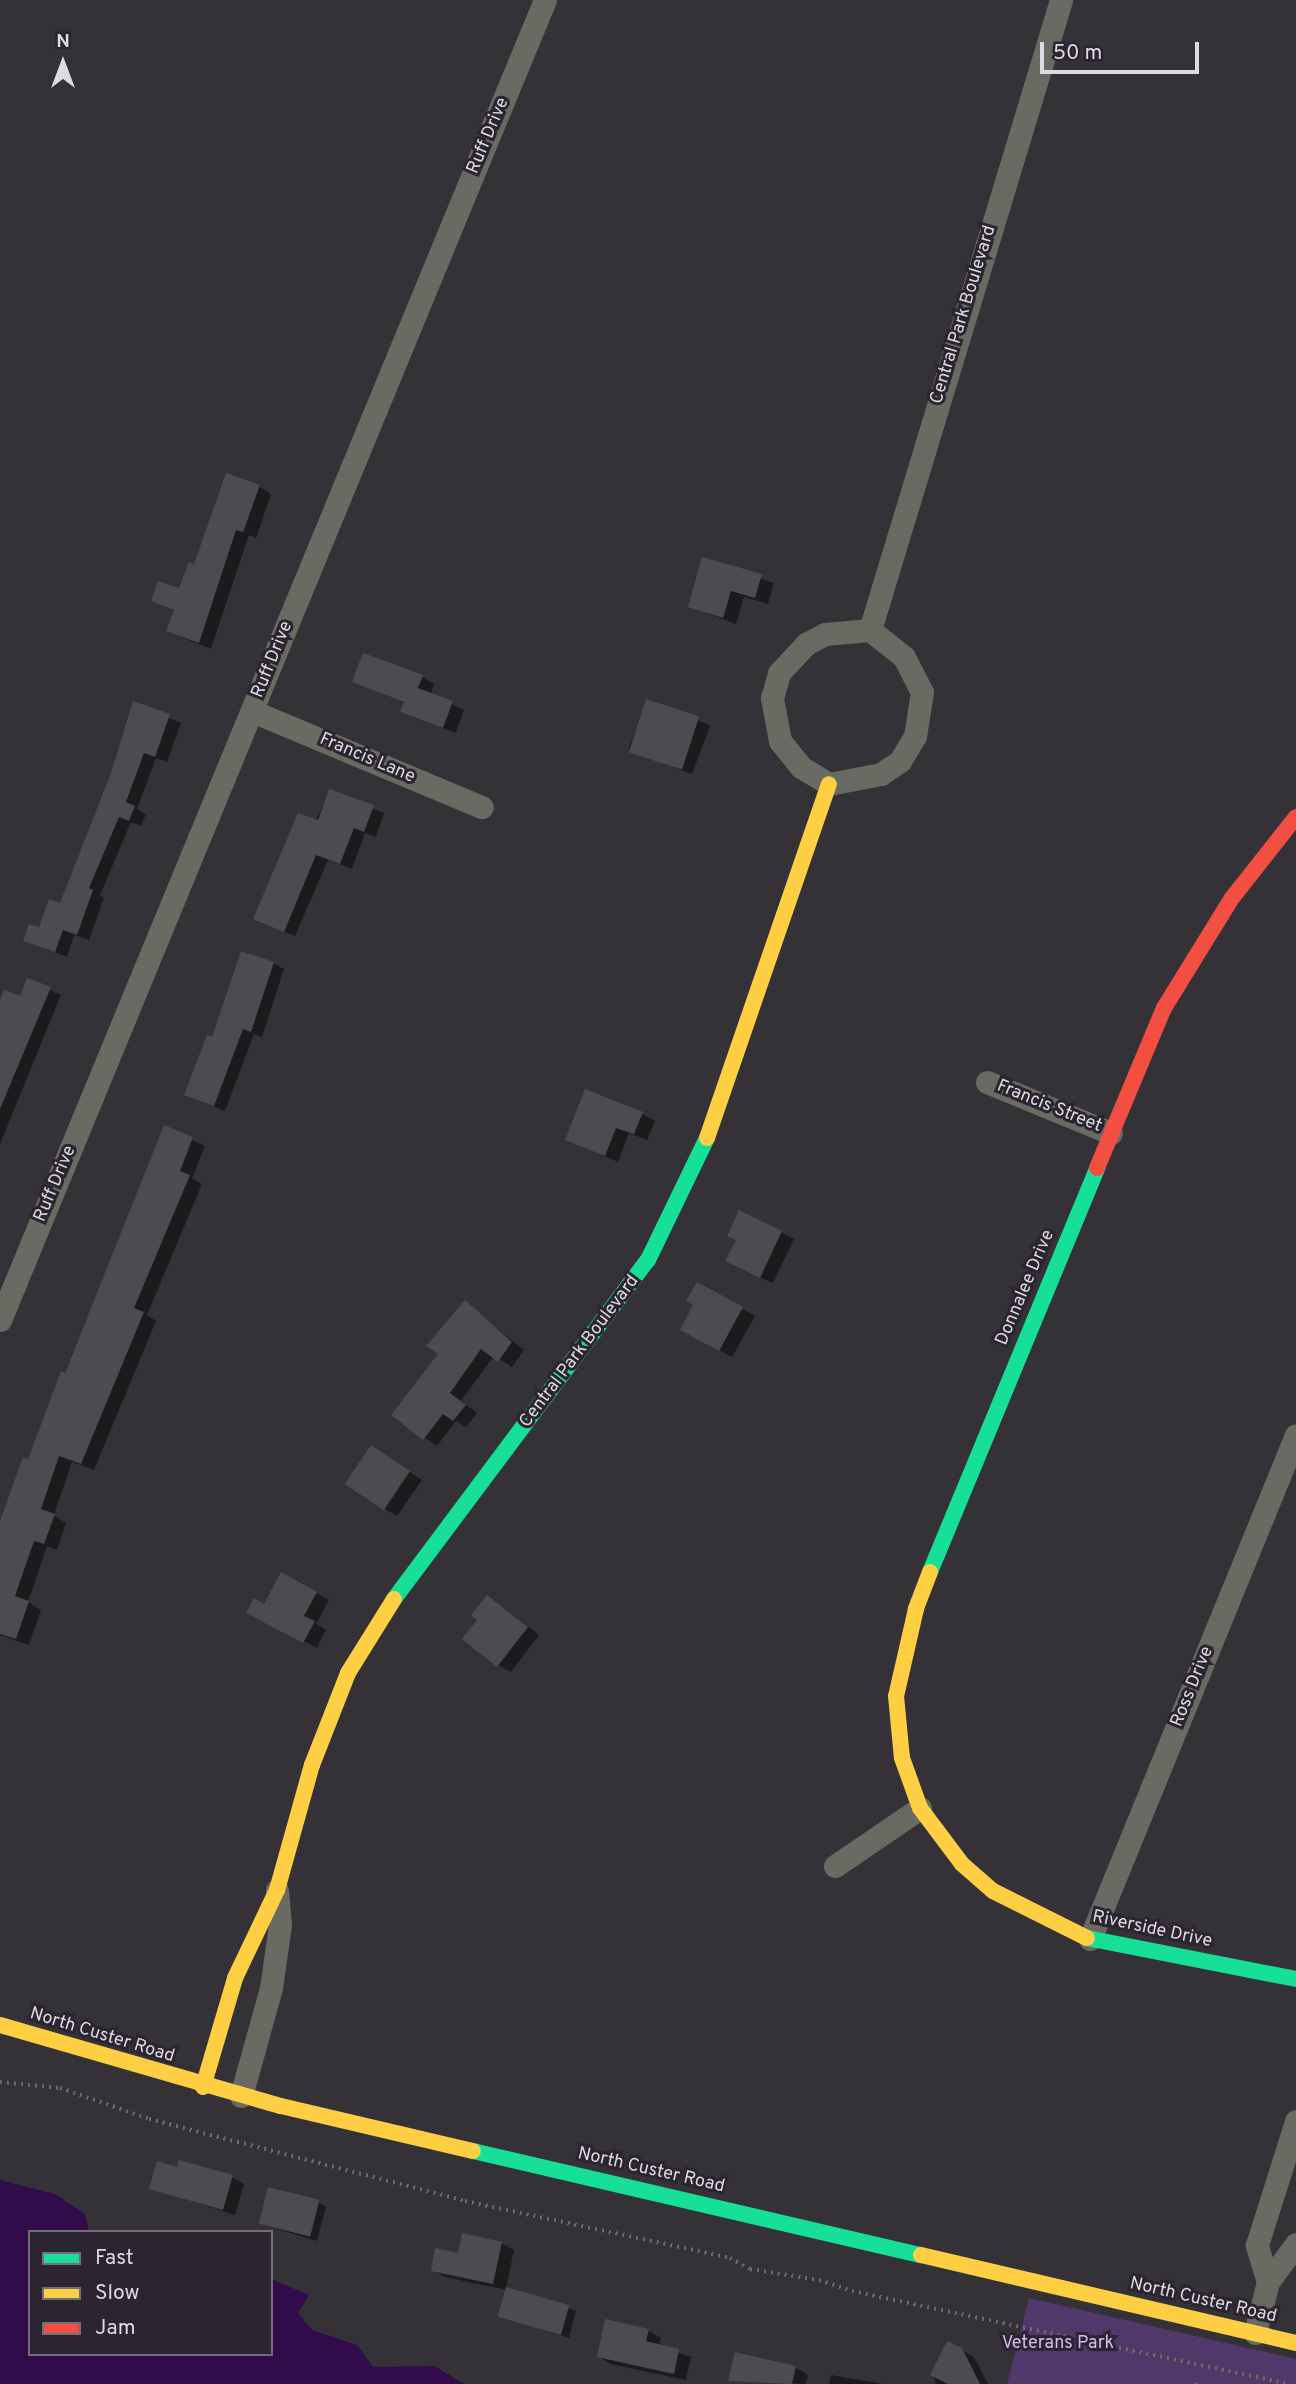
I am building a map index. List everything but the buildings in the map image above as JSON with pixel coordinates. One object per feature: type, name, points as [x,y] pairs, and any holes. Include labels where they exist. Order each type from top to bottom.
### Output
[{"type":"street","name":"Ruff Drive","points":[[0,1320],[545,0]]},
{"type":"street","name":"Central Park Boulevard","points":[[870,630],[1060,0]]},
{"type":"street","points":[[870,630],[904,657],[922,692],[915,736],[900,761],[881,774],[829,784],[801,767],[780,741],[772,698],[779,673],[806,644],[825,634],[870,630]]},
{"type":"street","name":"Francis Lane","points":[[253,711],[482,807]]},
{"type":"street","name":"Central Park Boulevard","points":[[203,2087],[235,1978],[258,1922],[277,1890],[312,1765],[348,1673],[380,1618],[648,1260],[703,1150],[829,784]]},
{"type":"street","name":"Donnalee Drive","points":[[920,1808],[902,1758],[895,1696],[916,1609],[1164,1009],[1194,957],[1296,817]]},
{"type":"street","name":"Francis Street","points":[[987,1082],[1111,1133]]},
{"type":"street","name":"Ross Drive","points":[[1090,1939],[1296,1435]]},
{"type":"street","points":[[835,1866],[920,1808]]},
{"type":"street","name":"Riverside Drive","points":[[920,1808],[977,1879],[1046,1921],[1090,1939],[1296,1979]]},
{"type":"street","name":"Central Park Boulevard","points":[[241,2096],[271,1988],[280,1925],[277,1890]]},
{"type":"street","name":"North Custer Road","points":[[0,2025],[203,2087],[1296,2343]]},
{"type":"street","points":[[1268,2282],[1257,2245],[1296,2121]]},
{"type":"street","points":[[1255,2333],[1268,2282],[1296,2244]]},
{"type":"path","points":[[0,2082],[60,2088],[149,2119],[465,2201],[730,2258],[750,2269],[819,2280],[852,2291],[1290,2384]]},
{"type":"green space","name":"Veterans Park","points":[[1029,2298],[1296,2359],[1296,2384],[1007,2384]]},
{"type":"shaded area","points":[[0,2180],[55,2194],[85,2214],[89,2230],[28,2230],[28,2356],[273,2356],[273,2280],[309,2295],[298,2313],[312,2330],[357,2345],[373,2367],[435,2366],[464,2384],[0,2384]]},
{"type":"traffic: fast","points":[[394,1599],[648,1260],[707,1138]]},
{"type":"traffic: fast","points":[[930,1572],[1097,1168]]},
{"type":"traffic: fast","points":[[1087,1938],[1296,1979]]},
{"type":"traffic: fast","points":[[473,2151],[921,2255]]},
{"type":"traffic: slow","points":[[707,1138],[829,784]]},
{"type":"traffic: slow","points":[[930,1572],[916,1609],[896,1696],[902,1758],[920,1808],[962,1864],[993,1891],[1087,1938]]},
{"type":"traffic: slow","points":[[203,2087],[235,1978],[277,1890],[312,1765],[348,1673],[394,1599]]},
{"type":"traffic: slow","points":[[0,2025],[281,2106],[473,2151]]},
{"type":"traffic: slow","points":[[921,2255],[1296,2343]]},
{"type":"traffic: jam","points":[[1097,1168],[1164,1008],[1232,898],[1296,817]]}]
